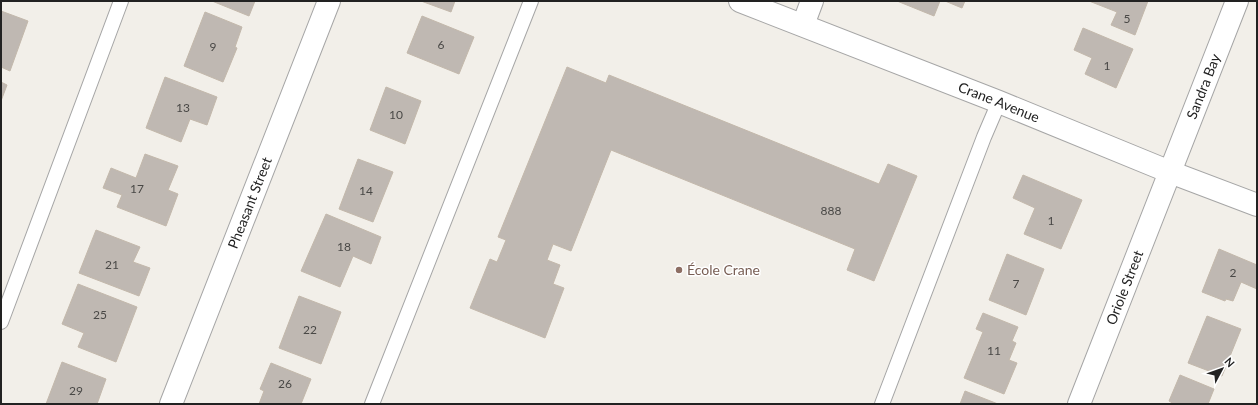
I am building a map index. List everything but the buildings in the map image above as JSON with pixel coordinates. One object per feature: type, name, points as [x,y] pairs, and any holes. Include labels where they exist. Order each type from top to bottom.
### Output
[{"type":"street","name":"Pheasant Street","points":[[170,404],[330,1]]},
{"type":"street","name":"Crane Avenue","points":[[740,1],[1000,102],[1170,172],[1257,205]]},
{"type":"street","points":[[803,25],[812,1]]},
{"type":"street","name":"Sandra Bay","points":[[1170,172],[1237,1]]},
{"type":"street","name":"Oriole Street","points":[[1079,404],[1170,172]]},
{"type":"lane","points":[[1,322],[121,1]]},
{"type":"lane","points":[[372,404],[531,1]]},
{"type":"lane","points":[[882,404],[984,137],[1000,102]]},
{"type":"place","name":"École Crane","points":[[679,270]]}]
